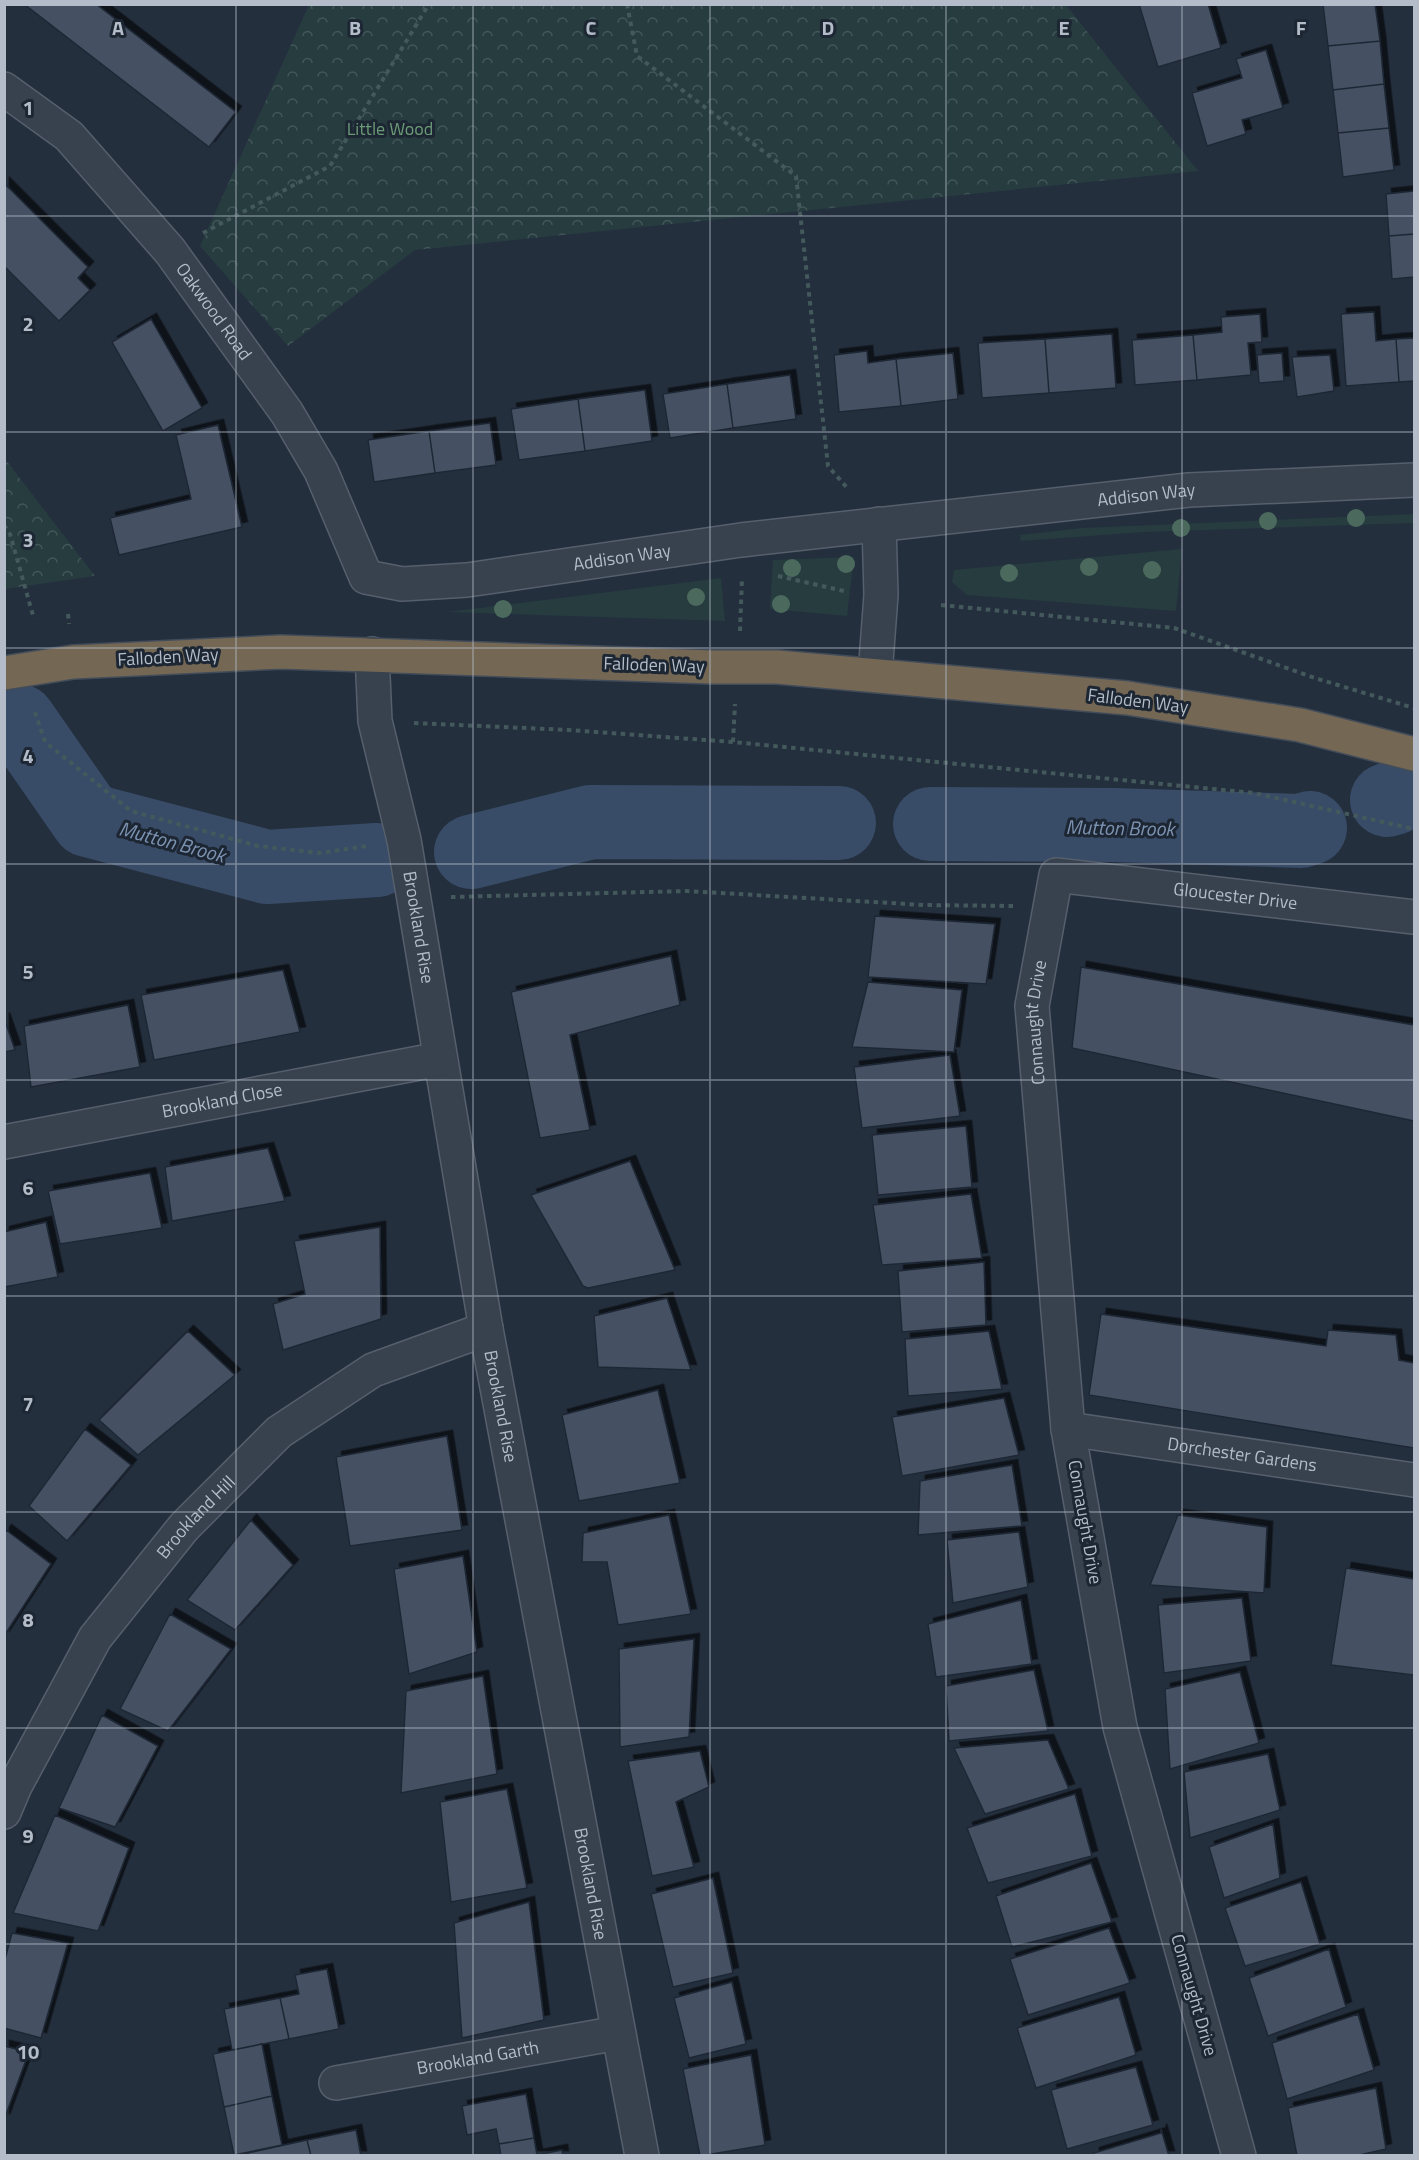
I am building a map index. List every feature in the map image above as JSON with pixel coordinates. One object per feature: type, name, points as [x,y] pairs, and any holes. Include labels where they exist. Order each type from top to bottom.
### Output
[{"type":"highway","name":"Falloden Way","points":[[4,673],[73,662],[281,652],[712,667],[777,667],[1127,698],[1300,725],[1414,754]]},
{"type":"highway","name":"Falloden Way","points":[[1300,725],[1414,767]]},
{"type":"street","name":"Oakwood Road","points":[[4,89],[69,136],[170,251],[287,413],[321,471],[366,577]]},
{"type":"street","name":"Addison Way","points":[[366,577],[402,584],[467,579],[729,542],[1189,490],[1414,480]]},
{"type":"street","points":[[874,675],[881,595],[879,524]]},
{"type":"street","name":"Brookland Rise","points":[[372,654],[375,721],[404,840],[486,1329],[642,2156]]},
{"type":"street","name":"Connaught Drive","points":[[1056,875],[1032,1006],[1068,1429],[1120,1727],[1239,2156]]},
{"type":"street","name":"Gloucester Drive","points":[[1056,875],[1414,917]]},
{"type":"street","name":"Brookland Close","points":[[4,1142],[440,1059]]},
{"type":"street","name":"Brookland Hill","points":[[4,1812],[15,1786],[95,1638],[184,1527],[279,1432],[373,1370],[486,1329]]},
{"type":"street","name":"Dorchester Gardens","points":[[1068,1429],[1414,1480]]},
{"type":"street","name":"Brookland Garth","points":[[336,2083],[618,2033]]},
{"type":"path","points":[[170,251],[330,166],[429,4]]},
{"type":"path","points":[[627,4],[637,56],[796,176],[828,466]]},
{"type":"path","points":[[4,525],[10,534],[34,620]]},
{"type":"path","points":[[741,620],[742,569]]},
{"type":"path","points":[[776,576],[850,593]]},
{"type":"path","points":[[941,605],[1174,628],[1318,679],[1414,708]]},
{"type":"path","points":[[68,614],[69,624]]},
{"type":"path","points":[[35,712],[45,742],[131,811],[258,846],[320,853],[404,840]]},
{"type":"path","points":[[733,742],[734,716]]},
{"type":"path","points":[[409,723],[569,730],[733,742],[1254,793],[1414,829]]},
{"type":"path","points":[[414,897],[687,891],[924,905],[1051,907]]},
{"type":"green space","name":"Little Wood","points":[[309,5],[1066,5],[1198,171],[415,250],[288,346],[200,246]]},
{"type":"green space","points":[[5,459],[95,576],[5,589]]},
{"type":"green space","points":[[1414,514],[1414,523],[1144,532],[1021,541],[1020,535],[1082,528]]},
{"type":"green space","points":[[1182,549],[1176,611],[967,595],[952,582],[954,570]]},
{"type":"green space","points":[[854,557],[847,616],[770,609],[773,560]]},
{"type":"green space","points":[[721,578],[725,621],[447,612]]},
{"type":"building","points":[[24,4],[96,4],[236,112],[209,147]]},
{"type":"building","points":[[1139,4],[1208,4],[1221,48],[1158,67]]},
{"type":"building","points":[[1323,4],[1375,4],[1380,41],[1328,46]]},
{"type":"building","points":[[1380,41],[1384,84],[1333,90],[1328,46]]},
{"type":"building","points":[[1266,50],[1283,108],[1242,120],[1246,134],[1207,146],[1192,93],[1242,78],[1236,59]]},
{"type":"building","points":[[1384,84],[1389,128],[1338,133],[1333,90]]},
{"type":"building","points":[[1389,128],[1394,170],[1343,177],[1338,133]]},
{"type":"building","points":[[4,183],[88,267],[78,278],[90,290],[59,321],[4,266]]},
{"type":"building","points":[[1414,191],[1414,234],[1389,236],[1386,194]]},
{"type":"building","points":[[1414,234],[1414,277],[1392,279],[1389,236]]},
{"type":"building","points":[[1374,312],[1376,341],[1396,339],[1399,382],[1346,386],[1341,314]]},
{"type":"building","points":[[1260,314],[1262,342],[1248,343],[1251,375],[1197,380],[1193,335],[1222,332],[1221,317]]},
{"type":"building","points":[[151,319],[202,408],[163,431],[112,342]]},
{"type":"building","points":[[1112,334],[1116,388],[1049,393],[1045,339]]},
{"type":"building","points":[[1193,335],[1197,380],[1135,385],[1132,340]]},
{"type":"building","points":[[1414,338],[1414,381],[1399,382],[1396,339]]},
{"type":"building","points":[[1045,339],[1049,393],[982,398],[978,343]]},
{"type":"building","points":[[867,351],[868,363],[896,359],[901,406],[839,412],[834,355]]},
{"type":"building","points":[[953,353],[958,399],[901,406],[896,359]]},
{"type":"building","points":[[1282,353],[1284,381],[1259,383],[1257,355]]},
{"type":"building","points":[[1330,355],[1334,391],[1297,397],[1292,357]]},
{"type":"building","points":[[790,375],[796,419],[733,428],[727,384]]},
{"type":"building","points":[[727,384],[733,428],[670,438],[663,394]]},
{"type":"building","points":[[645,390],[652,441],[585,451],[578,399]]},
{"type":"building","points":[[578,399],[585,451],[519,460],[511,409]]},
{"type":"building","points":[[490,423],[496,465],[435,473],[429,431]]},
{"type":"building","points":[[218,425],[242,527],[119,555],[110,518],[191,499],[176,435]]},
{"type":"building","points":[[429,431],[435,473],[374,482],[368,440]]},
{"type":"building","points":[[875,916],[995,924],[986,984],[868,977]]},
{"type":"building","points":[[671,956],[680,1005],[570,1035],[590,1130],[540,1138],[511,992]]},
{"type":"building","points":[[1081,967],[1414,1025],[1414,1121],[1072,1048]]},
{"type":"building","points":[[283,970],[300,1032],[154,1060],[141,995]]},
{"type":"building","points":[[868,982],[962,990],[954,1052],[852,1047]]},
{"type":"building","points":[[128,1005],[140,1067],[31,1087],[24,1026]]},
{"type":"building","points":[[4,1018],[15,1050],[4,1052]]},
{"type":"building","points":[[950,1055],[960,1116],[862,1128],[854,1067]]},
{"type":"building","points":[[966,1126],[972,1187],[878,1195],[872,1135]]},
{"type":"building","points":[[268,1148],[285,1201],[172,1221],[165,1167]]},
{"type":"building","points":[[630,1161],[675,1270],[588,1288],[583,1286],[531,1195]]},
{"type":"building","points":[[150,1173],[162,1228],[60,1244],[48,1191]]},
{"type":"building","points":[[971,1194],[982,1258],[882,1265],[873,1205]]},
{"type":"building","points":[[46,1222],[58,1277],[4,1287],[4,1232]]},
{"type":"building","points":[[380,1227],[381,1319],[283,1350],[273,1304],[305,1294],[294,1241]]},
{"type":"building","points":[[984,1262],[986,1325],[902,1332],[898,1271]]},
{"type":"building","points":[[667,1298],[691,1370],[598,1367],[594,1316]]},
{"type":"building","points":[[1101,1314],[1326,1346],[1328,1330],[1396,1335],[1399,1360],[1414,1363],[1414,1448],[1089,1395]]},
{"type":"building","points":[[188,1331],[235,1375],[138,1455],[99,1420]]},
{"type":"building","points":[[989,1331],[1002,1389],[908,1396],[905,1339]]},
{"type":"building","points":[[658,1390],[680,1483],[579,1501],[562,1415]]},
{"type":"building","points":[[1004,1398],[1019,1455],[902,1476],[892,1417]]},
{"type":"building","points":[[85,1429],[131,1465],[67,1541],[29,1506]]},
{"type":"building","points":[[447,1436],[462,1530],[350,1546],[336,1457]]},
{"type":"building","points":[[1012,1465],[1022,1526],[918,1535],[920,1481]]},
{"type":"building","points":[[669,1515],[691,1614],[618,1625],[607,1562],[582,1562],[583,1533]]},
{"type":"building","points":[[1178,1515],[1267,1527],[1264,1593],[1150,1585]]},
{"type":"building","points":[[251,1520],[293,1565],[235,1630],[187,1600]]},
{"type":"building","points":[[6,1530],[51,1564],[4,1636],[4,1533]]},
{"type":"building","points":[[1019,1532],[1028,1587],[953,1603],[947,1540]]},
{"type":"building","points":[[463,1556],[477,1652],[409,1674],[394,1569]]},
{"type":"building","points":[[1346,1568],[1414,1579],[1414,1675],[1331,1665]]},
{"type":"building","points":[[1242,1598],[1251,1661],[1164,1673],[1158,1605]]},
{"type":"building","points":[[1021,1600],[1032,1664],[936,1677],[928,1624]]},
{"type":"building","points":[[170,1614],[231,1649],[168,1731],[120,1709]]},
{"type":"building","points":[[694,1639],[689,1737],[620,1747],[619,1649]]},
{"type":"building","points":[[1034,1670],[1048,1731],[949,1741],[946,1686]]},
{"type":"building","points":[[1240,1672],[1259,1743],[1170,1769],[1165,1689]]},
{"type":"building","points":[[483,1676],[497,1774],[401,1793],[406,1691]]},
{"type":"building","points":[[102,1715],[158,1746],[115,1827],[59,1808]]},
{"type":"building","points":[[1048,1740],[1069,1789],[985,1814],[954,1748]]},
{"type":"building","points":[[700,1751],[709,1787],[676,1802],[694,1867],[652,1876],[628,1761]]},
{"type":"building","points":[[1268,1754],[1280,1810],[1190,1838],[1184,1772]]},
{"type":"building","points":[[507,1789],[527,1888],[451,1902],[440,1802]]},
{"type":"building","points":[[1075,1794],[1092,1856],[988,1883],[967,1828]]},
{"type":"building","points":[[55,1815],[129,1848],[98,1931],[13,1913]]},
{"type":"building","points":[[1273,1824],[1280,1878],[1224,1898],[1209,1847]]},
{"type":"building","points":[[1091,1863],[1112,1922],[1012,1947],[996,1896]]},
{"type":"building","points":[[713,1878],[733,1973],[673,1987],[651,1894]]},
{"type":"building","points":[[1301,1882],[1320,1944],[1245,1966],[1225,1908]]},
{"type":"building","points":[[529,1902],[544,2020],[462,2038],[454,1923]]},
{"type":"building","points":[[1109,1928],[1130,1983],[1028,2015],[1010,1959]]},
{"type":"building","points":[[12,1933],[68,1943],[41,2038],[4,2028],[4,1963]]},
{"type":"building","points":[[1329,1949],[1346,2007],[1268,2036],[1249,1978]]},
{"type":"building","points":[[327,1969],[339,2029],[289,2039],[280,1998],[299,1994],[295,1975]]},
{"type":"building","points":[[732,1982],[746,2044],[689,2058],[674,1998]]},
{"type":"building","points":[[1119,1997],[1136,2055],[1036,2088],[1017,2028]]},
{"type":"building","points":[[280,1998],[289,2039],[232,2050],[224,2009]]},
{"type":"building","points":[[1358,2014],[1374,2070],[1287,2099],[1272,2043]]},
{"type":"building","points":[[262,2044],[272,2096],[224,2107],[213,2054]]},
{"type":"building","points":[[4,2046],[29,2052],[4,2120]]},
{"type":"building","points":[[751,2055],[765,2145],[700,2156],[683,2069]]},
{"type":"building","points":[[1136,2067],[1153,2125],[1067,2149],[1051,2090]]},
{"type":"building","points":[[1376,2088],[1386,2149],[1355,2156],[1297,2156],[1288,2108]]},
{"type":"building","points":[[526,2094],[534,2138],[499,2144],[496,2129],[467,2135],[462,2106]]},
{"type":"building","points":[[272,2096],[282,2145],[234,2155],[224,2107]]},
{"type":"building","points":[[1161,2129],[1169,2156],[1094,2156],[1094,2153],[1161,2133]]},
{"type":"building","points":[[356,2130],[361,2156],[311,2156],[307,2140]]},
{"type":"building","points":[[534,2138],[537,2155],[562,2150],[563,2156],[501,2156],[499,2144]]},
{"type":"building","points":[[307,2140],[311,2156],[249,2156],[248,2153]]},
{"type":"waterway","name":"Mutton Brook","points":[[19,721],[88,820],[267,867],[377,860]]},
{"type":"waterway","name":"Mutton Brook","points":[[1387,800],[1394,798]]},
{"type":"waterway","name":"Mutton Brook","points":[[471,852],[591,822],[839,823]]},
{"type":"waterway","name":"Mutton Brook","points":[[930,824],[1113,825],[1301,831],[1310,828]]}]
